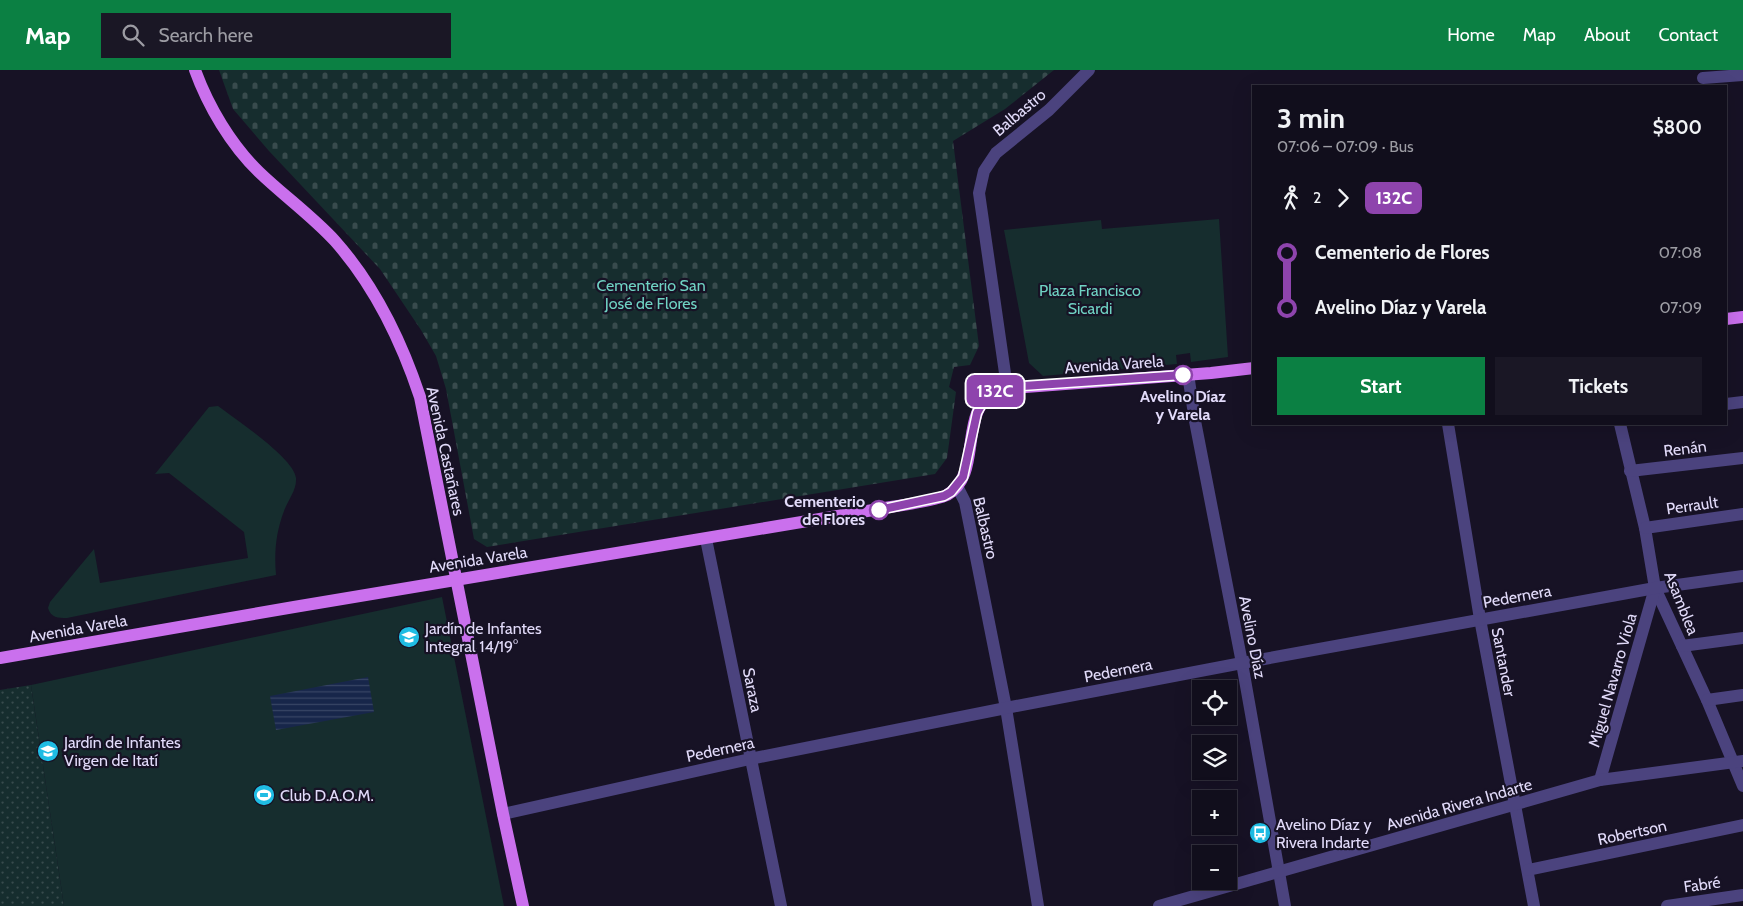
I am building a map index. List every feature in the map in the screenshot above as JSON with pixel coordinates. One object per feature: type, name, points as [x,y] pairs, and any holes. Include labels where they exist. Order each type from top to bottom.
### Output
[{"type":"main road","name":"Avenida Castañares","points":[[195,70],[200,85],[233,141],[258,171],[318,223],[367,282],[393,328],[408,363],[420,397],[523,906]]},
{"type":"main road","points":[[1727,319],[1743,316]]},
{"type":"main road","name":"Avenida Varela","points":[[1007,387],[1252,368]]},
{"type":"main road","name":"Balbastro","points":[[957,486],[967,466],[975,421],[981,405],[994,392],[1007,387]]},
{"type":"main road","name":"Avenida Varela","points":[[0,658],[457,579],[879,510],[944,496],[957,486]]},
{"type":"street","name":"Balbastro","points":[[1007,387],[979,193],[984,171],[996,153],[1049,110],[1089,70]]},
{"type":"street","points":[[1703,78],[1743,75]]},
{"type":"street","name":"Avelino Díaz","points":[[1188,374],[1195,421],[1242,663],[1285,906]]},
{"type":"street","points":[[1727,404],[1743,402]]},
{"type":"street","name":"Santander","points":[[1448,425],[1480,620],[1534,906]]},
{"type":"street","name":"Asamblea","points":[[1620,425],[1644,528],[1655,588],[1707,700],[1738,761],[1743,786]]},
{"type":"street","name":"Renán","points":[[1630,471],[1743,458]]},
{"type":"street","name":"Balbastro","points":[[957,486],[965,502],[970,522],[1006,708],[1038,906]]},
{"type":"street","name":"Perrault","points":[[1644,528],[1743,514]]},
{"type":"street","name":"Saraza","points":[[706,539],[781,906]]},
{"type":"street","name":"Pedernera","points":[[503,814],[750,759],[1006,708],[1655,588],[1743,576]]},
{"type":"street","name":"Miguel Navarro Viola","points":[[1600,780],[1655,588]]},
{"type":"street","points":[[1682,646],[1743,638]]},
{"type":"street","points":[[1707,700],[1743,695]]},
{"type":"street","name":"Avenida Rivera Indarte","points":[[1160,906],[1600,780],[1738,761]]},
{"type":"street","name":"Robertson","points":[[1528,870],[1743,825]]},
{"type":"street","name":"Fabré","points":[[1667,906],[1743,895]]},
{"type":"green space","name":"Cementerio San José de Flores","points":[[219,70],[1054,70],[1005,109],[953,141],[979,346],[970,365],[954,367],[949,387],[956,392],[947,458],[935,474],[487,547],[474,539],[446,389],[436,356],[380,269],[269,151],[233,109]]},
{"type":"green space","name":"Plaza Francisco Sicardi","points":[[1219,219],[1228,357],[1191,362],[1190,353],[1176,355],[1177,364],[1043,376],[1029,363],[1004,230],[1101,220],[1102,229]]},
{"type":"green space","points":[[218,406],[275,450],[293,470],[296,478],[295,487],[284,511],[277,534],[276,575],[67,618],[53,616],[48,608],[50,602],[94,549],[100,583],[248,558],[244,532],[169,473],[155,474],[209,407]]},
{"type":"green space","name":"Club D.A.O.M.","points":[[442,597],[504,906],[64,906],[31,685]]},
{"type":"green space","points":[[31,685],[64,906],[0,906],[0,690]]},
{"type":"water","points":[[368,677],[374,712],[276,730],[270,696]]},
{"type":"bus line","name":"132C","points":[[879,510],[944,496],[951,492],[963,477],[967,466],[977,413],[987,398],[1000,389],[1183,375]]},
{"type":"place","name":"Avelino Díaz y Varela","points":[[1183,375]]},
{"type":"place","name":"Cementerio de Flores","points":[[879,510]]},
{"type":"place","name":"Jardín de Infantes Integral 14/19°","points":[[409,637]]},
{"type":"place","name":"Jardín de Infantes Virgen de Itatí","points":[[48,751]]},
{"type":"place","name":"Club D.A.O.M.","points":[[264,795]]},
{"type":"place","name":"Avelino Díaz y Rivera Indarte","points":[[1260,833]]}]
